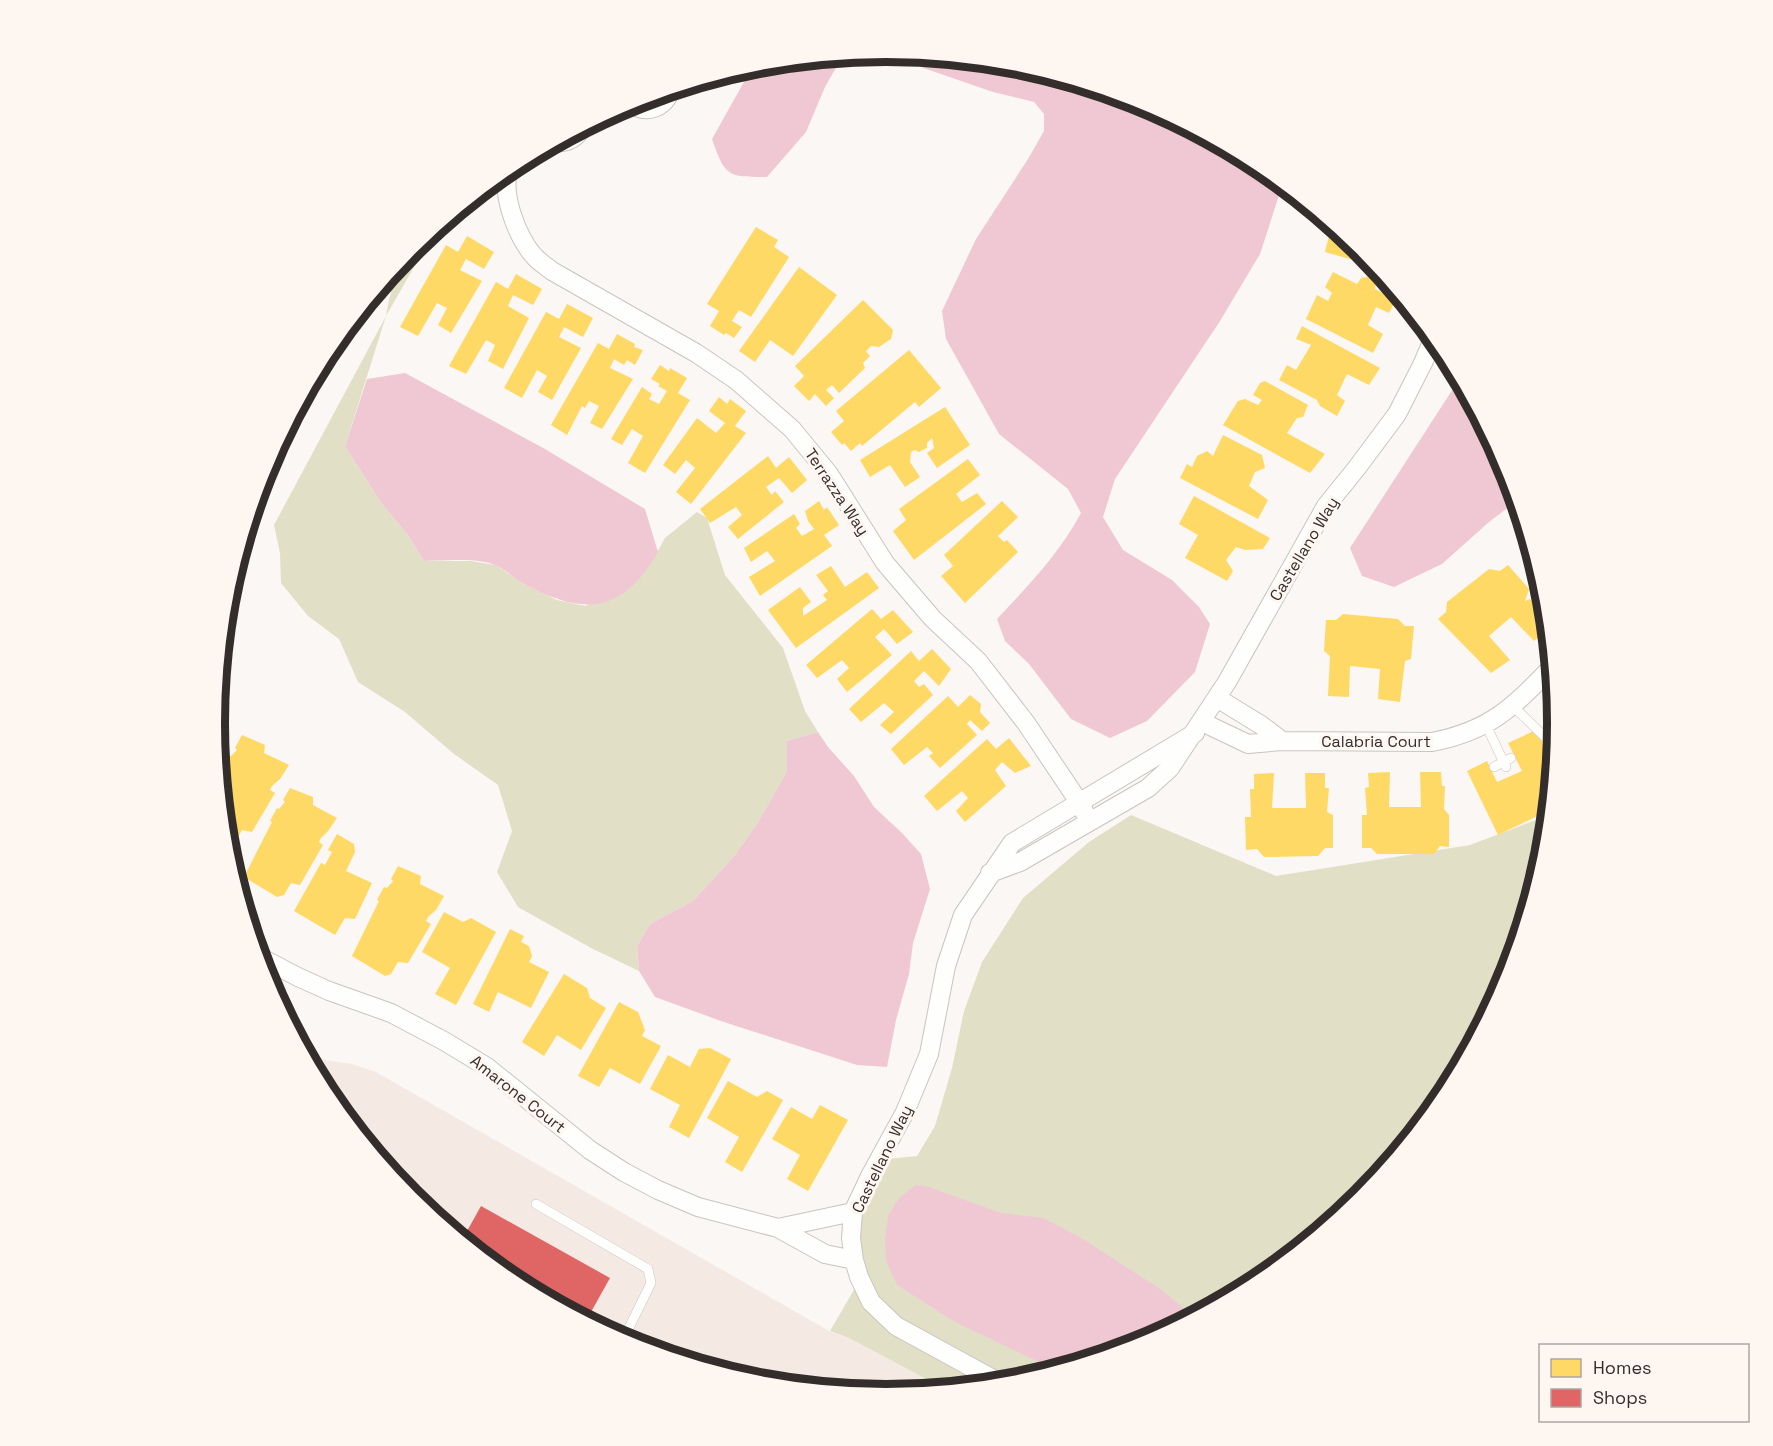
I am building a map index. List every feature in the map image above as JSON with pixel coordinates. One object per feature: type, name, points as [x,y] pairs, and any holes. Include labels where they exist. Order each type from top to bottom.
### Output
[{"type":"street","points":[[643,108],[654,109],[667,100]]},
{"type":"street","name":"Terrazza Way","points":[[507,181],[508,204],[522,239],[533,256],[552,271],[696,353],[736,380],[792,429],[829,474],[885,563],[933,619],[978,661],[1026,723],[1079,802],[1089,821]]},
{"type":"street","name":"Castellano Way","points":[[990,873],[1020,862],[1148,788],[1170,768],[1217,698],[1326,506],[1397,414],[1430,345]]},
{"type":"street","name":"Calabria Court","points":[[1198,728],[1248,744],[1282,741],[1432,742],[1455,738],[1486,725],[1513,706],[1546,674]]},
{"type":"street","points":[[1217,698],[1282,741]]},
{"type":"street","name":"Castellano Way","points":[[988,1377],[896,1326],[871,1302],[854,1260],[851,1238],[854,1212],[870,1176],[905,1112],[928,1054],[946,966],[963,915],[990,873],[1012,843],[1198,728]]},
{"type":"street","name":"Amarone Court","points":[[270,962],[329,991],[391,1013],[444,1041],[487,1067],[590,1150],[658,1190],[698,1207],[778,1227]]},
{"type":"street","points":[[778,1227],[854,1212]]},
{"type":"street","points":[[778,1227],[825,1254],[854,1260]]},
{"type":"lane","points":[[1513,706],[1548,741]]},
{"type":"lane","points":[[1486,725],[1507,762],[1494,767]]},
{"type":"lane","points":[[536,1204],[648,1269],[651,1283],[627,1331]]},
{"type":"shaded area","points":[[907,62],[973,67],[1016,74],[1099,97],[1179,130],[1217,150],[1280,192],[1260,254],[1220,321],[1115,479],[1103,517],[1123,550],[1172,580],[1199,607],[1210,624],[1195,672],[1147,721],[1110,738],[1071,719],[1029,664],[1005,641],[997,619],[1053,556],[1081,513],[1068,489],[999,434],[946,339],[942,311],[976,239],[1044,131],[1044,114],[1034,102],[993,92]]},
{"type":"shaded area","points":[[838,63],[825,87],[806,132],[767,177],[736,175],[730,172],[721,161],[712,139],[747,76],[800,67]]},
{"type":"shaded area","points":[[405,373],[545,449],[645,509],[658,552],[630,588],[616,598],[600,603],[583,604],[565,601],[546,594],[524,584],[490,563],[462,560],[424,561],[407,534],[381,503],[345,446],[367,379]]},
{"type":"shaded area","points":[[1455,386],[1480,430],[1511,505],[1442,564],[1394,587],[1362,576],[1350,548]]},
{"type":"shaded area","points":[[818,732],[854,776],[874,807],[921,854],[930,889],[913,943],[909,974],[896,1020],[887,1067],[857,1065],[655,997],[639,971],[637,946],[650,924],[693,901],[735,855],[757,824],[787,771],[787,741]]},
{"type":"shaded area","points":[[314,1054],[325,1060],[352,1064],[376,1072],[831,1332],[849,1338],[933,1383],[843,1383],[757,1372],[715,1362],[633,1334],[556,1296],[484,1248],[419,1191],[362,1126],[336,1091]]},
{"type":"shaded area","points":[[916,1185],[929,1187],[1001,1213],[1043,1218],[1083,1239],[1163,1291],[1187,1312],[1140,1334],[1045,1365],[955,1322],[897,1285],[886,1261],[885,1239],[888,1216],[899,1198]]},
{"type":"green space","points":[[423,251],[386,316],[394,282]]},
{"type":"green space","points":[[386,316],[345,446],[381,503],[407,534],[424,561],[471,561],[496,565],[522,583],[557,600],[586,606],[651,563],[665,538],[697,512],[707,518],[725,575],[783,648],[805,711],[818,732],[787,741],[787,771],[757,824],[735,855],[693,901],[650,924],[637,946],[639,971],[591,948],[518,907],[497,872],[512,831],[498,785],[454,754],[405,712],[358,682],[339,639],[308,616],[281,583],[280,553],[274,525]]},
{"type":"green space","points":[[1131,815],[1276,876],[1470,845],[1540,818],[1535,852],[1513,936],[1480,1016],[1437,1091],[1411,1126],[1384,1159],[1323,1220],[1254,1273],[1217,1296],[1140,1334],[1058,1362],[1016,1372],[933,1383],[849,1338],[830,1331],[862,1276],[857,1215],[877,1160],[917,1156],[935,1126],[952,1068],[964,1011],[982,962],[1023,898],[1089,842]]},
{"type":"building: Homes","points":[[756,227],[778,240],[774,247],[789,257],[751,317],[739,310],[732,321],[742,327],[734,338],[710,326],[719,311],[707,304]]},
{"type":"building: Homes","points":[[1330,232],[1361,262],[1325,252]]},
{"type":"building: Homes","points":[[467,236],[494,252],[484,269],[466,259],[460,270],[482,281],[451,333],[438,325],[447,308],[437,303],[418,336],[400,327],[446,245],[458,252]]},
{"type":"building: Homes","points":[[799,267],[837,295],[793,356],[770,340],[755,362],[739,351]]},
{"type":"building: Homes","points":[[1333,272],[1357,284],[1361,278],[1371,276],[1376,282],[1375,289],[1381,292],[1384,287],[1395,301],[1389,313],[1376,307],[1368,325],[1383,334],[1373,353],[1306,319],[1317,295],[1328,301],[1332,293],[1325,287]]},
{"type":"building: Homes","points":[[516,274],[542,289],[533,305],[513,295],[508,306],[529,318],[503,369],[488,361],[495,345],[486,340],[466,374],[449,366],[496,282],[508,289]]},
{"type":"building: Homes","points":[[863,300],[893,330],[891,339],[879,347],[871,346],[866,351],[870,356],[863,363],[865,368],[839,393],[832,385],[826,390],[834,398],[826,406],[815,394],[809,401],[794,386],[804,376],[795,366]]},
{"type":"building: Homes","points":[[567,304],[593,318],[583,337],[564,327],[559,337],[581,348],[552,400],[538,392],[547,376],[537,370],[522,398],[504,388],[546,312],[559,319]]},
{"type":"building: Homes","points":[[1302,326],[1380,368],[1369,385],[1347,374],[1337,395],[1345,401],[1337,416],[1320,406],[1317,400],[1279,380],[1287,365],[1296,370],[1311,345],[1296,339]]},
{"type":"building: Homes","points":[[617,334],[635,344],[634,347],[643,350],[635,365],[627,360],[624,365],[614,359],[610,368],[633,379],[602,429],[590,423],[599,406],[589,401],[585,408],[582,406],[567,435],[551,425],[598,343],[609,349]]},
{"type":"building: Homes","points":[[909,350],[941,388],[919,407],[915,402],[862,446],[860,443],[851,451],[844,443],[842,445],[831,432],[844,421],[836,411]]},
{"type":"building: Homes","points":[[660,365],[687,378],[678,393],[690,400],[645,473],[628,463],[643,436],[632,429],[622,445],[611,439],[642,387],[652,394],[649,399],[659,404],[667,391],[651,379]]},
{"type":"building: Homes","points":[[1265,381],[1308,405],[1303,417],[1297,418],[1287,433],[1325,454],[1310,473],[1223,425],[1238,401],[1245,399],[1258,405],[1262,400],[1253,395],[1260,383]]},
{"type":"building: Homes","points":[[719,397],[727,404],[730,399],[746,411],[735,426],[746,433],[691,504],[676,492],[695,468],[686,460],[675,474],[663,465],[697,418],[716,433],[725,423],[709,411]]},
{"type":"building: Homes","points":[[945,407],[970,445],[937,468],[927,453],[934,448],[932,438],[927,443],[927,448],[919,452],[915,450],[911,452],[910,462],[920,477],[905,487],[890,465],[870,477],[860,460]]},
{"type":"building: Homes","points":[[1223,435],[1262,455],[1265,468],[1255,472],[1249,486],[1268,500],[1258,519],[1180,478],[1187,464],[1192,467],[1197,456],[1207,451],[1213,456]]},
{"type":"building: Homes","points":[[768,456],[776,468],[789,457],[807,480],[792,493],[779,478],[766,487],[772,495],[775,491],[784,502],[738,539],[728,527],[742,515],[736,507],[710,523],[700,509]]},
{"type":"building: Homes","points":[[968,459],[980,475],[956,494],[962,502],[977,493],[986,504],[914,560],[893,531],[906,520],[899,509]]},
{"type":"building: Homes","points":[[1194,496],[1270,538],[1263,549],[1245,550],[1236,547],[1226,560],[1233,571],[1227,581],[1185,558],[1198,535],[1179,524]]},
{"type":"building: Homes","points":[[819,501],[824,510],[827,507],[839,525],[824,535],[832,546],[760,596],[749,577],[775,561],[767,551],[751,562],[744,548],[794,514],[800,524],[796,528],[802,536],[814,529],[805,511]]},
{"type":"building: Homes","points":[[1002,501],[1018,517],[998,536],[1004,542],[1007,540],[1018,552],[965,603],[941,576],[953,566],[944,555]]},
{"type":"building: Homes","points":[[1508,565],[1529,589],[1525,601],[1530,599],[1537,608],[1542,635],[1534,641],[1511,617],[1489,636],[1510,660],[1491,673],[1438,619],[1446,612],[1447,602],[1489,569],[1500,571]]},
{"type":"building: Homes","points":[[831,566],[845,587],[867,572],[879,588],[796,648],[768,610],[800,587],[811,602],[803,608],[803,616],[827,600],[823,595],[828,591],[816,575]]},
{"type":"building: Homes","points":[[872,609],[881,619],[893,610],[913,632],[897,644],[884,629],[875,637],[892,655],[847,692],[837,679],[849,668],[842,660],[817,678],[806,665]]},
{"type":"building: Homes","points":[[1343,614],[1398,619],[1405,626],[1414,626],[1411,659],[1405,661],[1400,702],[1378,699],[1380,669],[1350,666],[1349,697],[1328,696],[1330,656],[1324,651],[1326,620],[1336,620]]},
{"type":"building: Homes","points":[[932,649],[951,669],[939,686],[924,671],[914,681],[919,687],[924,684],[933,695],[891,734],[880,725],[894,712],[884,703],[861,722],[849,709],[911,651],[919,661]]},
{"type":"building: Homes","points":[[970,695],[981,704],[980,712],[990,723],[982,731],[970,720],[967,724],[977,735],[940,768],[929,756],[933,753],[927,747],[904,765],[891,749],[948,696],[958,707]]},
{"type":"building: Homes","points":[[1536,730],[1547,753],[1547,766],[1541,814],[1498,835],[1467,771],[1487,761],[1497,782],[1522,771],[1508,743]]},
{"type":"building: Homes","points":[[242,735],[265,745],[264,753],[289,765],[280,779],[272,786],[270,790],[275,793],[252,832],[242,830],[236,840],[226,762],[237,750],[235,748]]},
{"type":"building: Homes","points":[[1009,738],[1031,766],[1015,773],[1002,762],[995,770],[1006,786],[965,822],[956,811],[968,798],[962,791],[937,811],[924,796],[987,739],[996,749]]},
{"type":"building: Homes","points":[[1390,772],[1389,807],[1421,807],[1420,772],[1441,772],[1442,786],[1445,786],[1444,809],[1449,815],[1449,847],[1440,846],[1434,854],[1377,854],[1371,848],[1362,848],[1362,815],[1367,815],[1365,788],[1369,787],[1368,773]]},
{"type":"building: Homes","points":[[1274,773],[1272,808],[1306,808],[1305,773],[1325,773],[1325,788],[1329,788],[1327,812],[1333,815],[1333,848],[1325,848],[1318,856],[1264,857],[1257,849],[1246,850],[1245,817],[1251,817],[1250,789],[1254,789],[1254,774]]},
{"type":"building: Homes","points":[[290,788],[313,797],[313,805],[337,818],[321,838],[319,842],[323,845],[300,885],[291,883],[284,895],[277,897],[244,877],[272,822],[270,821],[277,808],[279,809],[285,802],[283,800]]},
{"type":"building: Homes","points":[[337,834],[354,844],[355,852],[346,871],[372,883],[355,919],[345,918],[335,935],[294,911],[321,863],[325,865],[332,852],[328,850]]},
{"type":"building: Homes","points":[[398,866],[421,876],[420,884],[444,896],[436,910],[428,917],[426,921],[431,924],[408,963],[398,962],[391,974],[385,976],[352,956],[379,901],[377,900],[384,887],[387,888],[393,881],[391,879]]},
{"type":"building: Homes","points":[[444,912],[463,922],[471,918],[496,932],[456,1005],[435,994],[450,968],[422,952]]},
{"type":"building: Homes","points":[[510,929],[524,936],[521,942],[529,946],[532,956],[529,962],[549,972],[531,1008],[498,992],[489,1012],[473,1004]]},
{"type":"building: Homes","points":[[564,974],[587,988],[590,998],[606,1008],[581,1050],[557,1035],[544,1056],[522,1042]]},
{"type":"building: Homes","points":[[619,1002],[638,1012],[645,1030],[642,1036],[661,1046],[640,1084],[610,1068],[599,1087],[578,1076]]},
{"type":"building: Homes","points":[[710,1048],[731,1059],[689,1138],[669,1127],[680,1105],[650,1089],[668,1055],[690,1067],[699,1049]]},
{"type":"building: Homes","points":[[728,1081],[757,1097],[767,1091],[783,1100],[742,1172],[725,1162],[739,1137],[707,1118]]},
{"type":"building: Homes","points":[[820,1105],[848,1120],[808,1191],[787,1179],[800,1155],[772,1139],[791,1107],[812,1119]]},
{"type":"building: Shops","points":[[481,1206],[610,1278],[590,1314],[519,1273],[466,1233]]}]
